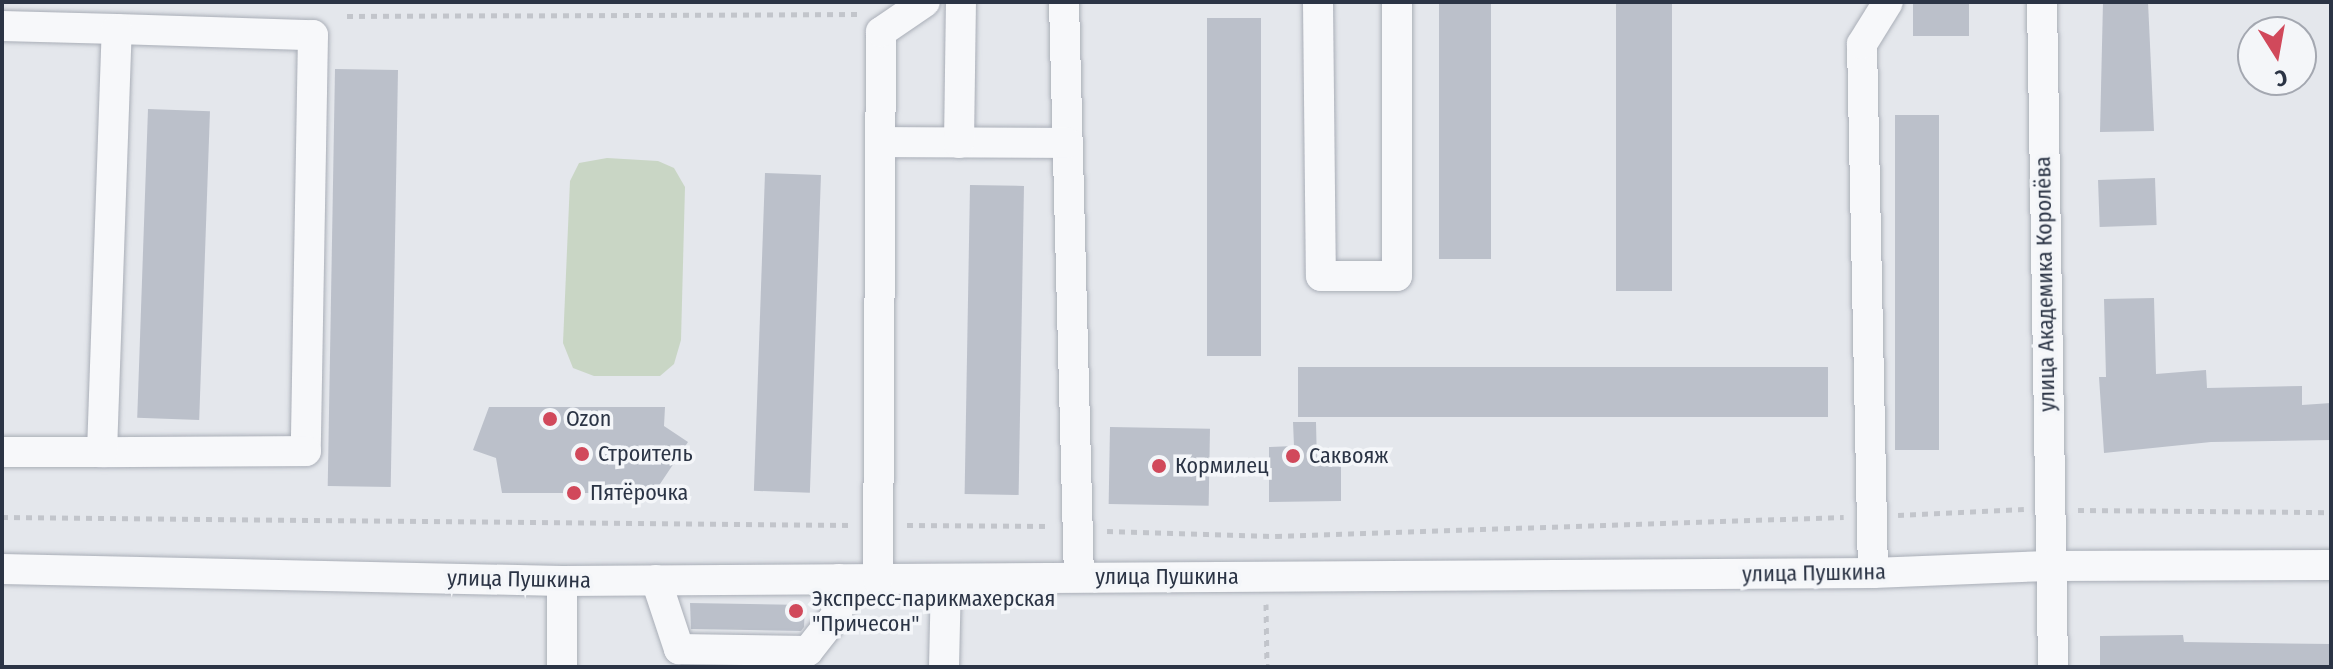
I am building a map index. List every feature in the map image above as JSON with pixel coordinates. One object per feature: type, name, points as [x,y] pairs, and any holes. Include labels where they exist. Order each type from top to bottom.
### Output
[{"type":"street","points":[[878,579],[881,32],[925,2]]},
{"type":"street","points":[[959,143],[961,2]]},
{"type":"street","points":[[1064,2],[1075,527],[1079,577]]},
{"type":"street","points":[[1318,2],[1321,276],[1397,276],[1397,2]]},
{"type":"street","points":[[1873,573],[1862,44],[1888,2]]},
{"type":"street","name":"улица Академика Королёва","points":[[2042,2],[2053,667]]},
{"type":"street","points":[[2,26],[313,35],[306,451],[2,452]]},
{"type":"street","points":[[102,452],[117,29]]},
{"type":"street","points":[[880,142],[1067,143]]},
{"type":"street","name":"улица Пушкина","points":[[2,569],[562,581],[1873,573],[2050,566],[2331,565]]},
{"type":"street","points":[[656,580],[679,649],[808,651],[837,614],[839,579]]},
{"type":"street","points":[[944,667],[946,579]]},
{"type":"street","points":[[562,581],[562,667]]},
{"type":"path","points":[[347,16],[861,14]]},
{"type":"path","points":[[2,517],[1075,527],[1127,534],[1276,536],[2048,508],[2125,514],[2331,512]]},
{"type":"path","points":[[1266,576],[1267,667]]},
{"type":"green space","points":[[607,158],[658,161],[674,168],[685,187],[681,340],[674,364],[660,376],[594,376],[573,368],[563,343],[570,181],[579,163]]},
{"type":"building","points":[[1439,2],[1491,2],[1491,259],[1439,259]]},
{"type":"building","points":[[1616,2],[1672,2],[1672,291],[1616,291]]},
{"type":"building","points":[[1913,2],[1969,2],[1969,36],[1913,36]]},
{"type":"building","points":[[2103,2],[2148,2],[2154,131],[2100,132]]},
{"type":"building","points":[[1207,18],[1261,18],[1261,356],[1207,356]]},
{"type":"building","points":[[335,69],[398,70],[391,487],[328,486]]},
{"type":"building","points":[[148,109],[210,111],[199,420],[137,418]]},
{"type":"building","points":[[1895,115],[1939,115],[1939,450],[1895,450]]},
{"type":"building","points":[[765,173],[821,175],[810,493],[754,491]]},
{"type":"building","points":[[2155,178],[2157,225],[2100,227],[2098,180]]},
{"type":"building","points":[[970,185],[1024,186],[1019,495],[965,494]]},
{"type":"building","points":[[2154,298],[2156,374],[2206,370],[2207,388],[2302,386],[2302,405],[2331,403],[2331,440],[2211,442],[2104,453],[2099,377],[2106,377],[2104,299]]},
{"type":"building","points":[[1298,367],[1828,367],[1828,417],[1298,417]]},
{"type":"building","name":"Строитель","points":[[489,407],[665,407],[664,426],[688,442],[654,493],[502,493],[496,458],[473,450]]},
{"type":"building","name":"Саквояж","points":[[1293,422],[1316,422],[1317,465],[1341,465],[1341,501],[1269,502],[1269,447],[1294,446]]},
{"type":"building","name":"Кормилец","points":[[1110,427],[1210,429],[1209,506],[1109,504]]},
{"type":"building","points":[[690,603],[805,605],[804,627],[801,631],[691,629]]},
{"type":"building","points":[[2183,635],[2184,642],[2331,644],[2331,667],[2100,667],[2100,636]]},
{"type":"place","name":"Ozon","points":[[550,419]]},
{"type":"place","name":"Строитель","points":[[582,454]]},
{"type":"place","name":"Саквояж","points":[[1293,456]]},
{"type":"place","name":"Кормилец","points":[[1159,466]]},
{"type":"place","name":"Пятёрочка","points":[[574,493]]},
{"type":"place","name":"Экспресс-парикмахерская \"Причесон\"","points":[[796,611]]}]
